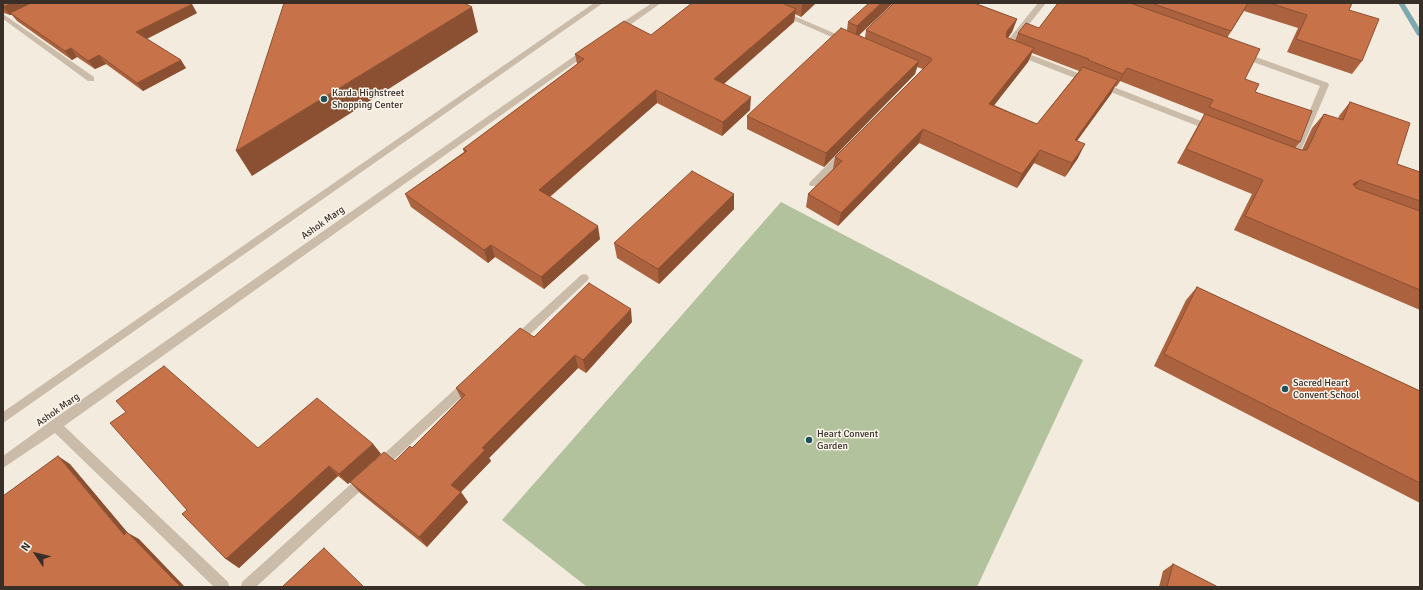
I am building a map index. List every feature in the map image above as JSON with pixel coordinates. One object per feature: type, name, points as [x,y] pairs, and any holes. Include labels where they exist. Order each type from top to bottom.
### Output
[{"type":"street","points":[[3,418],[599,3]]},
{"type":"street","points":[[606,38],[657,3]]},
{"type":"street","points":[[758,3],[856,44]]},
{"type":"street","points":[[1042,3],[1006,48],[1220,132]]},
{"type":"street","points":[[8,19],[91,79]]},
{"type":"street","name":"Ashok Marg","points":[[3,463],[593,47]]},
{"type":"street","points":[[1236,53],[1325,85],[1293,160],[1286,158]]},
{"type":"street","points":[[813,184],[852,145]]},
{"type":"street","points":[[509,347],[584,278]]},
{"type":"street","points":[[247,587],[474,379]]},
{"type":"street","points":[[55,425],[223,587]]},
{"type":"green space","name":"Heart Convent Garden","points":[[781,202],[1083,360],[977,587],[587,587],[502,520]]},
{"type":"building","points":[[3,3],[12,3],[3,7]]},
{"type":"building","points":[[31,3],[192,4],[136,32],[181,60],[137,83],[99,55],[88,61],[71,48],[65,51],[10,13]]},
{"type":"building","name":"Karda Highstreet Shopping Center","points":[[284,3],[464,3],[472,7],[236,151]]},
{"type":"building","points":[[692,3],[782,3],[796,9],[714,79],[751,97],[723,122],[656,90],[539,190],[598,226],[541,277],[491,245],[484,250],[405,194],[467,151],[463,149],[584,59],[575,54],[624,21],[651,35]]},
{"type":"building","points":[[869,3],[881,3],[857,26],[848,22]]},
{"type":"building","points":[[894,3],[974,3],[1017,19],[1007,31],[1006,37],[1034,48],[989,104],[1037,124],[1083,67],[1118,80],[1075,140],[1085,144],[1072,163],[1040,150],[1022,174],[923,129],[841,213],[808,194],[842,161],[835,157],[932,60],[931,58],[866,30]]},
{"type":"building","points":[[1058,3],[1130,3],[1260,49],[1245,79],[1259,84],[1255,92],[1312,111],[1300,142],[1209,107],[1213,100],[1127,68],[1123,74],[1088,60],[1089,59],[1018,33],[1026,23],[1039,28]]},
{"type":"building","points":[[1151,3],[1248,3],[1231,31]]},
{"type":"building","points":[[1269,3],[1352,3],[1349,10],[1379,19],[1362,61],[1296,39],[1307,15]]},
{"type":"building","points":[[841,28],[919,61],[826,153],[747,116]]},
{"type":"building","points":[[1350,102],[1410,123],[1397,164],[1420,172],[1420,201],[1360,180],[1353,184],[1356,188],[1420,211],[1420,290],[1245,216],[1263,180],[1186,149],[1205,114],[1301,150],[1307,150],[1324,114],[1343,120]]},
{"type":"building","points":[[692,171],[734,194],[658,269],[614,243]]},
{"type":"building","points":[[589,283],[631,309],[583,360],[575,355],[482,448],[485,450],[451,485],[461,492],[419,537],[350,482],[384,452],[395,461],[410,446],[412,448],[465,395],[456,388],[520,328],[534,337]]},
{"type":"building","name":"Sacred Heart Convent School","points":[[1197,287],[1420,391],[1420,483],[1164,354]]},
{"type":"building","points":[[164,366],[258,448],[317,398],[373,444],[339,474],[329,466],[226,559],[182,514],[187,510],[110,423],[126,412],[116,401]]},
{"type":"building","points":[[58,456],[124,535],[127,532],[181,587],[3,587],[3,496]]},
{"type":"building","points":[[324,548],[364,587],[282,587]]},
{"type":"building","points":[[1173,564],[1218,587],[1167,587]]},
{"type":"waterway","points":[[1401,3],[1420,35]]},
{"type":"place","name":"Karda Highstreet Shopping Center","points":[[324,99]]},
{"type":"place","name":"Sacred Heart Convent School","points":[[1285,389]]},
{"type":"place","name":"Heart Convent Garden","points":[[809,440]]}]
